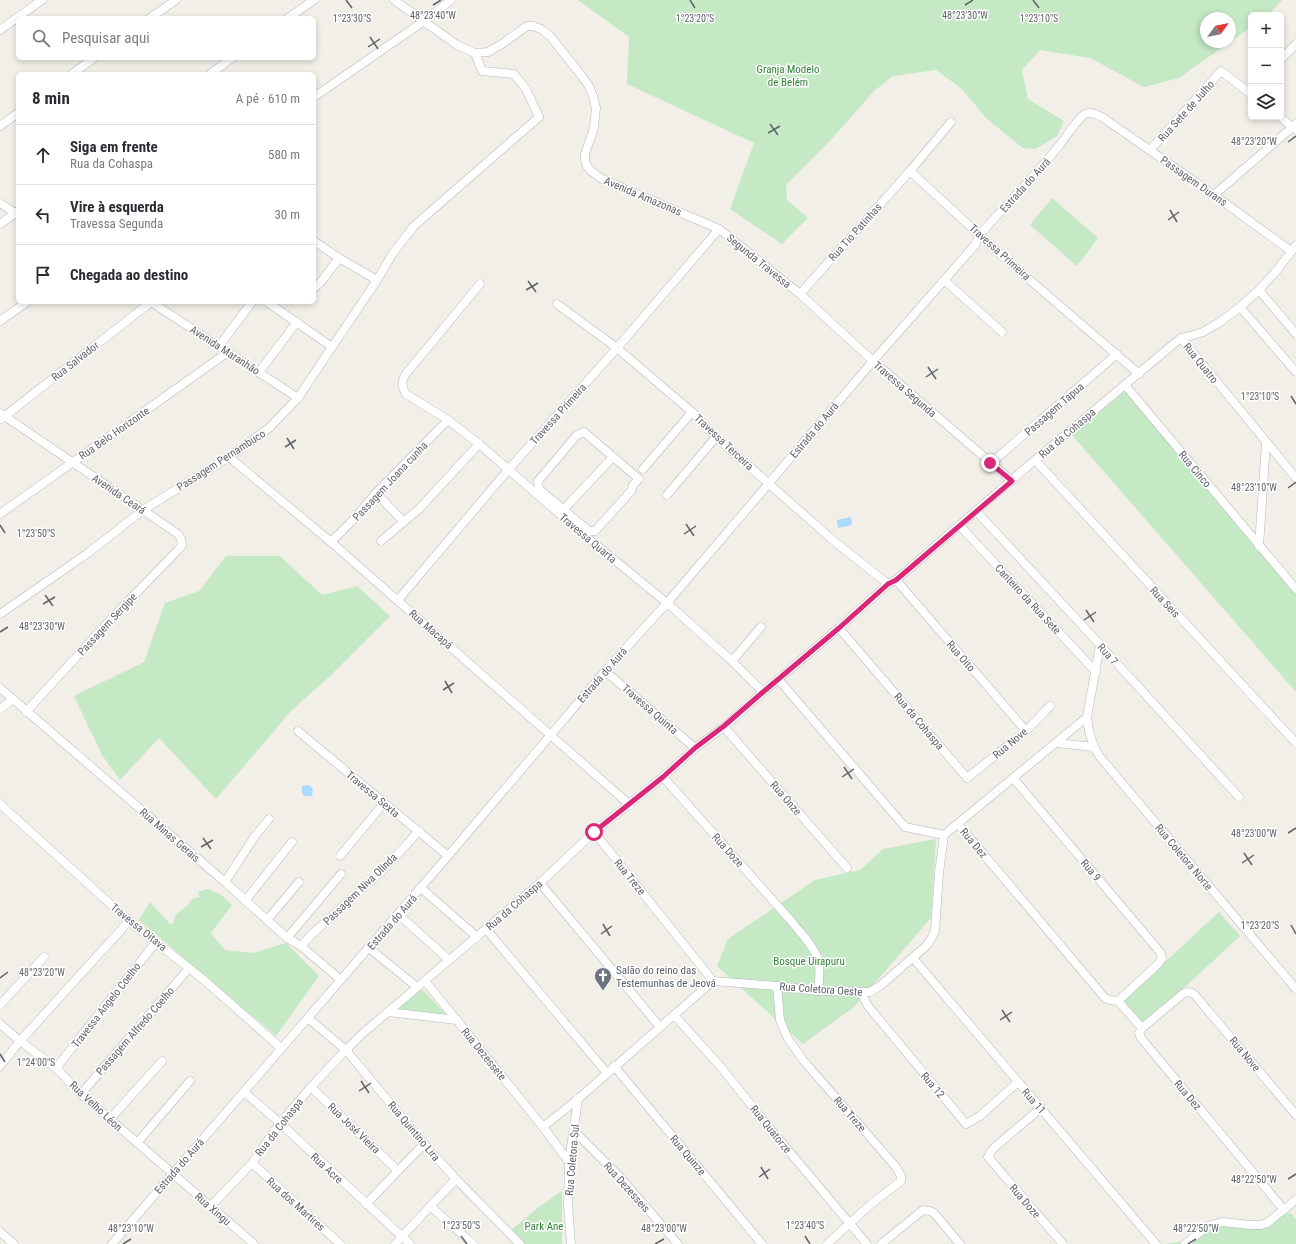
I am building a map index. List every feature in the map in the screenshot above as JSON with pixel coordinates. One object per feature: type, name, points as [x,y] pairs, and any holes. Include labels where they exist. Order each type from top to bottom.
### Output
[{"type":"street","points":[[20,16],[42,0]]},
{"type":"street","points":[[153,16],[176,0]]},
{"type":"street","points":[[291,16],[314,0]]},
{"type":"street","points":[[394,0],[457,45],[475,53]]},
{"type":"street","points":[[316,96],[424,21],[451,0]]},
{"type":"street","points":[[0,30],[16,19]]},
{"type":"street","name":"Avenida Amazonas","points":[[475,53],[488,52],[527,26],[533,26],[541,29],[550,36],[581,75],[589,86],[593,96],[596,108],[594,128],[585,154],[587,166],[591,171],[602,179],[719,229]]},
{"type":"street","points":[[1284,56],[1296,44]]},
{"type":"street","name":"Passagem Pernambuco","points":[[0,614],[88,553],[143,510],[228,457],[269,428],[298,398],[377,280],[393,253],[414,226],[539,117],[526,89],[514,74],[482,71],[475,53]]},
{"type":"street","points":[[75,72],[91,60]]},
{"type":"street","points":[[213,72],[229,60]]},
{"type":"street","name":"Rua Sete de Julho","points":[[1150,150],[1221,71],[1248,92]]},
{"type":"street","name":"Estrada do Aurá","points":[[112,1244],[421,888],[606,671],[667,603],[873,361],[975,245],[980,234],[1057,148],[1079,120],[1087,113],[1095,114]]},
{"type":"street","points":[[0,126],[16,114]]},
{"type":"street","name":"Passagem Durans","points":[[1095,114],[1102,117],[1214,195],[1294,248]]},
{"type":"street","points":[[1214,195],[1295,127],[1284,120]]},
{"type":"street","points":[[910,171],[951,122]]},
{"type":"street","name":"Travessa Primeira","points":[[910,171],[1009,262],[1139,374]]},
{"type":"street","name":"Rua Tio Patinhas","points":[[800,294],[910,171]]},
{"type":"street","points":[[0,203],[16,212]]},
{"type":"street","points":[[0,224],[16,214]]},
{"type":"street","name":"Segunda Travessa","points":[[719,229],[800,294]]},
{"type":"street","name":"Travessa Primeira","points":[[398,600],[508,470],[617,348],[719,229]]},
{"type":"street","points":[[316,242],[377,280]]},
{"type":"street","name":"Rua da Cohaspa","points":[[211,1206],[252,1163],[280,1123],[312,1087],[346,1050],[388,1012],[540,883],[594,832],[630,805],[695,748],[724,726],[888,584],[896,580],[1035,460],[1181,338],[1203,332],[1220,322],[1240,307],[1259,290],[1294,248]]},
{"type":"street","points":[[316,286],[340,258]]},
{"type":"street","points":[[944,280],[1002,332]]},
{"type":"street","name":"Travessa Quarta","points":[[480,284],[405,375],[402,381],[406,394],[448,420],[586,533],[732,661],[763,692]]},
{"type":"street","points":[[1259,290],[1296,334]]},
{"type":"street","name":"Travessa Segunda","points":[[800,294],[873,361],[1012,481]]},
{"type":"street","points":[[0,321],[23,304]]},
{"type":"street","name":"Rua Salvador","points":[[1,416],[148,304]]},
{"type":"street","name":"Avenida Maranhão","points":[[154,304],[298,398]]},
{"type":"street","points":[[220,346],[251,304]]},
{"type":"street","points":[[270,304],[332,347]]},
{"type":"street","name":"Travessa Terceira","points":[[557,304],[617,348],[692,412],[716,437],[770,483],[834,542],[888,584]]},
{"type":"street","points":[[1240,307],[1296,372]]},
{"type":"street","points":[[259,372],[297,322]]},
{"type":"street","name":"Rua Quatro","points":[[1181,338],[1296,478]]},
{"type":"street","name":"Rua Belo Horizonte","points":[[0,514],[228,352]]},
{"type":"street","name":"Passagem Tapua","points":[[990,463],[1117,354]]},
{"type":"street","name":"Rua Cinco","points":[[1125,385],[1296,589]]},
{"type":"street","points":[[643,469],[692,412]]},
{"type":"street","name":"Avenida Ceará","points":[[1,416],[178,534]]},
{"type":"street","name":"Passagem Joana cunha","points":[[331,542],[354,519],[376,493],[448,420]]},
{"type":"street","points":[[584,432],[612,457],[639,479],[632,490],[597,529],[586,533],[564,509],[539,489],[538,481],[577,435],[584,432]]},
{"type":"street","points":[[667,495],[716,437]]},
{"type":"street","points":[[1259,546],[1266,442]]},
{"type":"street","points":[[381,541],[420,507],[479,444]]},
{"type":"street","name":"Rua Macapá","points":[[228,457],[331,542],[630,805]]},
{"type":"street","points":[[564,509],[612,457]]},
{"type":"street","name":"Rua Seis","points":[[1035,460],[1296,743]]},
{"type":"street","points":[[376,493],[403,521]]},
{"type":"street","name":"Rua 7","points":[[976,511],[1239,797]]},
{"type":"street","name":"Canteiro da Rua Sete","points":[[960,526],[1096,672]]},
{"type":"street","name":"Passagem Sergipe","points":[[26,712],[108,621],[178,550],[182,545],[178,534]]},
{"type":"street","name":"Rua Oito","points":[[896,580],[1026,731]]},
{"type":"street","points":[[732,661],[761,627]]},
{"type":"street","name":"Rua da Cohaspa","points":[[839,628],[967,778]]},
{"type":"street","points":[[944,835],[1014,779],[1087,717],[1100,645]]},
{"type":"street","name":"Travessa Quinta","points":[[606,671],[695,748]]},
{"type":"street","name":"Rua Dez","points":[[778,679],[905,826],[944,835]]},
{"type":"street","name":"Rua Minas Gerais","points":[[0,688],[225,882],[287,938],[301,946],[341,980]]},
{"type":"street","points":[[0,708],[13,699]]},
{"type":"street","name":"Rua Nove","points":[[967,778],[1026,731],[1050,706]]},
{"type":"street","name":"Rua Coletora Norte","points":[[1087,717],[1089,731],[1094,747],[1100,757],[1296,989]]},
{"type":"street","name":"Rua Onze","points":[[724,726],[847,868]]},
{"type":"street","name":"Travessa Sexta","points":[[298,731],[448,856]]},
{"type":"street","points":[[1057,743],[1094,747]]},
{"type":"street","name":"Rua Doze","points":[[663,777],[793,923],[811,947],[818,959],[820,974],[818,991]]},
{"type":"street","name":"Rua 9","points":[[1014,779],[1160,952],[1162,958],[1159,962],[1118,1001]]},
{"type":"street","points":[[340,856],[384,803]]},
{"type":"street","name":"Travessa Oitava","points":[[0,804],[130,921],[189,968],[281,1048]]},
{"type":"street","points":[[225,882],[255,836],[269,819]]},
{"type":"street","name":"Rua Dez","points":[[958,824],[1105,998],[1118,1001]]},
{"type":"street","name":"Passagem Niva Olinda","points":[[301,946],[311,935],[381,872],[419,831]]},
{"type":"street","name":"Rua Treze","points":[[594,832],[713,981]]},
{"type":"street","name":"Rua Coletora Oeste","points":[[713,981],[818,991],[870,992],[880,986],[913,958],[929,942],[935,931],[944,835]]},
{"type":"street","points":[[245,901],[292,842]]},
{"type":"street","points":[[287,938],[341,874]]},
{"type":"street","points":[[267,920],[299,882]]},
{"type":"street","points":[[540,883],[660,1027]]},
{"type":"street","points":[[421,888],[477,937]]},
{"type":"street","points":[[398,914],[449,960]]},
{"type":"street","points":[[0,1066],[20,1041],[130,921]]},
{"type":"street","points":[[486,929],[607,1074]]},
{"type":"street","name":"Travessa Angelo Coelho","points":[[56,1068],[156,942]]},
{"type":"street","points":[[369,948],[417,987]]},
{"type":"street","points":[[0,1005],[44,957]]},
{"type":"street","name":"Rua 11","points":[[913,958],[1156,1244]]},
{"type":"street","name":"Passagem Alfredo Coelho","points":[[81,1094],[189,968]]},
{"type":"street","name":"Rua Dezessete","points":[[425,981],[543,1127],[569,1162]]},
{"type":"street","points":[[543,1127],[578,1099],[713,981]]},
{"type":"street","name":"Rua Treze","points":[[777,986],[780,1020],[787,1037],[803,1060],[896,1167],[902,1176],[901,1180],[871,1204],[850,1224]]},
{"type":"street","name":"Rua 12","points":[[861,992],[868,1006],[966,1124],[980,1116],[1018,1082]]},
{"type":"street","name":"Rua Nove","points":[[1142,1028],[1184,993],[1189,992],[1194,994],[1296,1115]]},
{"type":"street","points":[[1118,1001],[1142,1028]]},
{"type":"street","points":[[388,1012],[457,1020]]},
{"type":"street","name":"Rua Quatorze","points":[[674,1015],[720,1066],[767,1125],[867,1244]]},
{"type":"street","name":"Rua Quintino Lira","points":[[308,1019],[346,1050],[456,1180],[520,1244]]},
{"type":"street","name":"Rua Velho Léon","points":[[0,1024],[56,1068],[81,1094],[172,1174]]},
{"type":"street","name":"Rua Dez","points":[[1142,1028],[1139,1033],[1141,1038],[1284,1210]]},
{"type":"street","points":[[110,1119],[162,1061]]},
{"type":"street","name":"Rua Quinze","points":[[614,1066],[762,1244]]},
{"type":"street","points":[[137,1143],[190,1081]]},
{"type":"street","name":"Rua José Vieira","points":[[312,1087],[397,1170]]},
{"type":"street","name":"Rua Acre","points":[[244,1092],[280,1123],[410,1244]]},
{"type":"street","name":"Rua Coletora Sul","points":[[571,1244],[568,1206],[569,1162],[578,1099]]},
{"type":"street","name":"Rua Doze","points":[[1041,1108],[996,1146],[988,1157],[1063,1244]]},
{"type":"street","name":"Rua Dezesseis","points":[[574,1131],[620,1177],[678,1244]]},
{"type":"street","points":[[366,1204],[397,1170],[424,1144]]},
{"type":"street","name":"Rua dos Martires","points":[[252,1163],[340,1244]]},
{"type":"street","name":"Rua Xingu","points":[[172,1174],[211,1206],[253,1244]]},
{"type":"street","points":[[395,1244],[456,1180]]},
{"type":"street","points":[[1185,1244],[1208,1226],[1222,1222],[1261,1225],[1267,1223],[1284,1210],[1294,1205]]},
{"type":"street","points":[[430,1206],[473,1244]]},
{"type":"street","points":[[881,1244],[923,1210],[934,1213],[960,1244]]},
{"type":"street","points":[[827,1244],[850,1224]]},
{"type":"street","points":[[0,1232],[14,1244]]},
{"type":"green space","name":"Granja Modelo de Belém","points":[[578,0],[1282,0],[1271,12],[1248,12],[1248,29],[1236,38],[1236,12],[1200,12],[1200,48],[1222,48],[1179,78],[1144,87],[1090,58],[1040,50],[1022,70],[1028,99],[1064,121],[1057,136],[1035,149],[1023,148],[987,119],[962,89],[936,70],[893,76],[874,91],[829,142],[786,185],[787,200],[808,218],[782,244],[730,209],[754,143],[627,84],[629,37]]},
{"type":"green space","points":[[1052,198],[1098,238],[1077,266],[1030,225]]},
{"type":"green space","points":[[1129,388],[1296,589],[1296,692],[1072,435]]},
{"type":"green space","points":[[226,556],[280,556],[322,595],[357,586],[390,616],[329,677],[291,711],[216,799],[159,738],[120,780],[102,755],[74,696],[144,662],[165,603],[199,591]]},
{"type":"green space","name":"Bosque Uirapuru","points":[[936,839],[931,918],[854,1007],[803,1044],[717,966],[728,939],[815,880],[860,870],[883,849]]},
{"type":"green space","points":[[208,889],[220,894],[232,905],[211,933],[225,950],[253,953],[286,943],[319,976],[276,1036],[139,920],[150,902],[170,924],[173,924],[176,914],[187,906],[192,899],[200,897],[198,892]]},
{"type":"green space","points":[[1219,912],[1240,936],[1143,1026],[1122,1002]]},
{"type":"green space","points":[[421,988],[448,1017],[398,1009]]},
{"type":"green space","name":"Park Ane","points":[[562,1191],[562,1244],[524,1244],[511,1230],[539,1207]]},
{"type":"green space","points":[[1291,1213],[1296,1219],[1296,1244],[1164,1244],[1193,1240],[1217,1225],[1233,1228]]},
{"type":"water","points":[[851,517],[852,525],[838,528],[837,520]]},
{"type":"water","points":[[309,785],[313,789],[313,796],[304,796],[302,793],[302,786]]},
{"type":"place","name":"Salão do reino das Testemunhas de Jeová","points":[[603,991]]},
{"type":"route","points":[[594,832],[630,805],[695,748],[724,726],[839,628],[888,584],[896,580],[1012,481],[990,463]]}]
